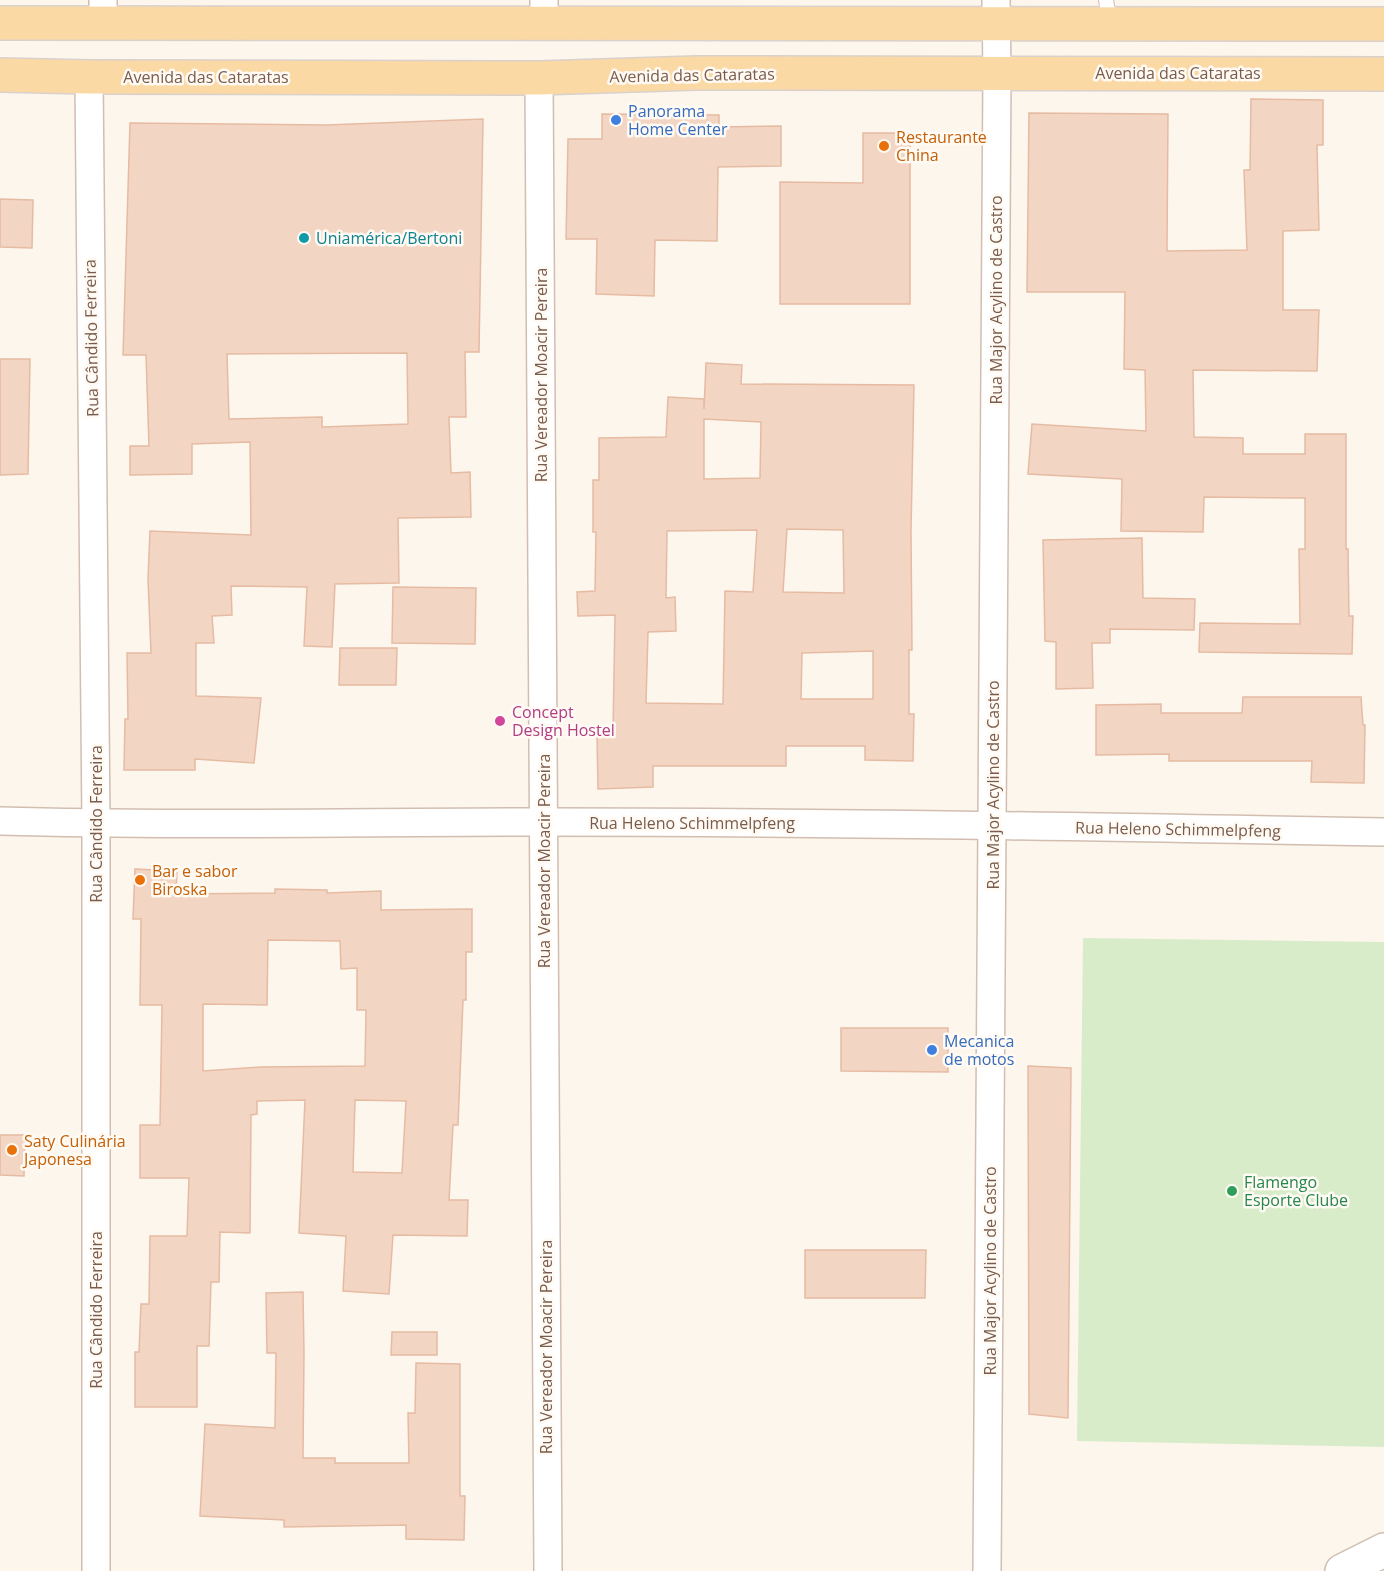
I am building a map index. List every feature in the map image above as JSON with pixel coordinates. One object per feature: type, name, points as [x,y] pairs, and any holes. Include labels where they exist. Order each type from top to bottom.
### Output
[{"type":"main road","points":[[0,23],[103,11],[996,11],[1108,12],[1384,24]]},
{"type":"main road","name":"Avenida das Cataratas","points":[[0,75],[539,78],[696,73],[1384,74]]},
{"type":"street","name":"Rua Major Acylino de Castro","points":[[987,1571],[996,11]]},
{"type":"street","name":"Rua Cândido Ferreira","points":[[89,77],[96,824],[96,1571]]},
{"type":"street","name":"Rua Vereador Moacir Pereira","points":[[539,78],[548,1571]]},
{"type":"street","name":"Rua Heleno Schimmelpfeng","points":[[0,821],[96,824],[544,822],[993,825],[1384,832]]},
{"type":"street","points":[[1342,1571],[1384,1551]]},
{"type":"green space","name":"Flamengo Esporte Clube","points":[[1083,938],[1384,942],[1384,1447],[1077,1441]]},
{"type":"building","points":[[1251,99],[1323,100],[1323,145],[1317,145],[1319,230],[1283,231],[1283,310],[1319,310],[1317,371],[1193,370],[1194,437],[1243,438],[1243,454],[1305,454],[1305,434],[1346,434],[1346,549],[1348,549],[1349,616],[1353,616],[1352,654],[1199,652],[1200,623],[1300,624],[1299,549],[1305,549],[1305,498],[1204,497],[1203,532],[1121,531],[1122,479],[1028,474],[1032,424],[1146,431],[1145,370],[1124,369],[1125,292],[1027,292],[1029,113],[1168,114],[1167,251],[1247,250],[1244,170],[1250,170]]},
{"type":"building","points":[[602,114],[719,115],[719,127],[781,126],[781,166],[718,167],[717,241],[655,240],[654,296],[596,294],[597,239],[566,239],[568,139],[602,139]]},
{"type":"building","points":[[483,119],[479,352],[465,352],[466,417],[449,417],[451,473],[470,472],[471,517],[398,518],[399,583],[335,584],[332,647],[304,646],[307,587],[231,586],[232,615],[212,616],[214,643],[196,643],[196,696],[261,698],[254,763],[195,759],[195,770],[124,770],[125,719],[128,719],[127,653],[151,653],[148,579],[150,531],[251,535],[250,442],[192,444],[192,474],[130,475],[130,446],[149,446],[146,355],[123,355],[130,123],[327,125]],"holes":[[[407,353],[408,424],[322,427],[322,417],[229,419],[227,354]]]},
{"type":"building","points":[[863,133],[910,133],[910,304],[780,304],[780,182],[863,183]]},
{"type":"building","points":[[0,199],[33,200],[32,248],[0,247]]},
{"type":"building","points":[[0,359],[30,359],[28,474],[0,475]]},
{"type":"building","points":[[706,363],[742,365],[741,384],[914,385],[911,531],[912,650],[909,650],[909,714],[914,714],[913,761],[865,760],[865,746],[786,746],[786,766],[653,766],[653,787],[598,789],[597,734],[613,733],[615,615],[578,616],[577,592],[595,591],[596,532],[593,532],[593,480],[599,480],[599,438],[666,437],[668,397],[704,399],[704,409]],"holes":[[[704,419],[761,422],[760,478],[704,479]],[[787,529],[843,530],[844,593],[783,592]],[[757,530],[753,592],[725,591],[723,704],[646,703],[648,632],[676,631],[675,597],[666,598],[667,531]],[[873,651],[873,699],[801,699],[802,653]]]},
{"type":"building","points":[[1142,538],[1143,598],[1195,599],[1194,630],[1110,629],[1110,643],[1092,643],[1093,688],[1056,689],[1056,642],[1045,641],[1043,540]]},
{"type":"building","points":[[393,587],[476,588],[475,644],[392,643]]},
{"type":"building","points":[[340,648],[397,648],[396,685],[339,685]]},
{"type":"building","points":[[1243,697],[1361,697],[1363,725],[1365,725],[1364,783],[1311,782],[1312,761],[1169,761],[1169,754],[1096,755],[1096,705],[1161,704],[1161,713],[1242,713]]},
{"type":"building","points":[[135,869],[177,871],[176,894],[275,893],[275,889],[327,890],[327,893],[381,891],[381,910],[472,909],[472,952],[466,952],[466,1000],[463,1000],[458,1125],[453,1125],[449,1200],[468,1200],[467,1236],[393,1235],[389,1294],[343,1291],[346,1236],[299,1233],[305,1100],[257,1101],[257,1114],[251,1115],[250,1233],[220,1232],[219,1282],[211,1282],[209,1346],[197,1346],[197,1407],[135,1407],[135,1352],[139,1352],[141,1304],[149,1304],[150,1236],[187,1236],[189,1178],[140,1178],[140,1125],[160,1125],[162,1005],[140,1005],[141,919],[133,919]],"holes":[[[268,940],[340,941],[341,969],[357,968],[357,1010],[366,1010],[365,1066],[261,1067],[203,1071],[203,1004],[267,1005]],[[355,1100],[406,1101],[402,1173],[353,1172]]]},
{"type":"building","points":[[841,1028],[948,1028],[948,1072],[841,1071]]},
{"type":"building","points":[[1028,1066],[1071,1068],[1068,1418],[1029,1414]]},
{"type":"building","points":[[0,1135],[25,1135],[24,1176],[0,1175]]},
{"type":"building","points":[[805,1250],[926,1250],[925,1298],[805,1298]]},
{"type":"building","points":[[303,1292],[303,1458],[335,1458],[335,1463],[409,1463],[408,1413],[415,1413],[416,1363],[460,1364],[460,1496],[465,1496],[464,1540],[406,1539],[406,1525],[284,1527],[284,1520],[200,1516],[205,1424],[275,1428],[276,1353],[267,1353],[266,1293]]},
{"type":"building","points":[[392,1332],[437,1332],[437,1355],[391,1355]]},
{"type":"place","name":"Panorama Home Center","points":[[616,120]]},
{"type":"place","name":"Restaurante China","points":[[884,146]]},
{"type":"place","name":"Uniamérica/Bertoni","points":[[304,238]]},
{"type":"place","name":"Concept Design Hostel","points":[[500,721]]},
{"type":"place","name":"Bar e sabor Biroska","points":[[140,880]]},
{"type":"place","name":"Mecanica de motos","points":[[932,1050]]},
{"type":"place","name":"Saty Culinária Japonesa","points":[[12,1150]]},
{"type":"place","name":"Flamengo Esporte Clube","points":[[1232,1191]]}]
